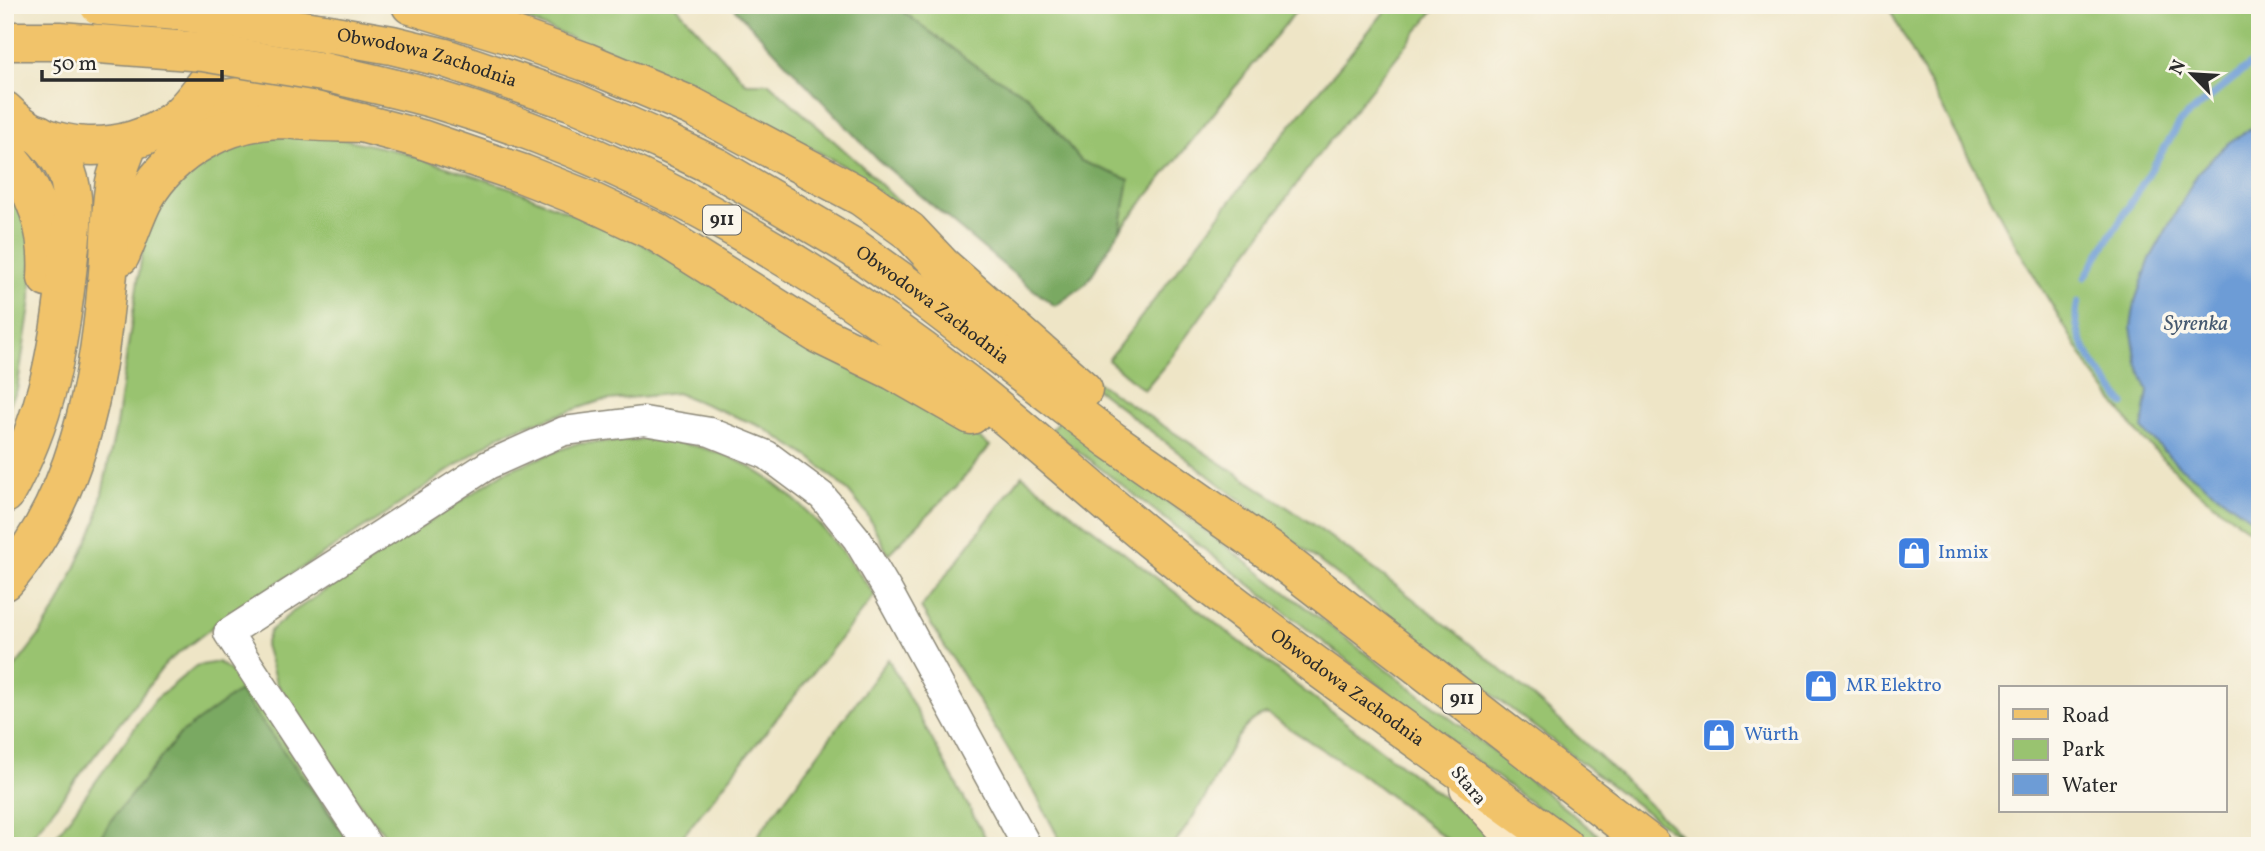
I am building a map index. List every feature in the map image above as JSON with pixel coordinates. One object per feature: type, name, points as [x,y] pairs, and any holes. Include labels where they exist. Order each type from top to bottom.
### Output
[{"type":"main road","name":"Obwodowa Zachodnia","points":[[99,5],[178,11],[323,33],[445,58],[529,85],[660,140],[746,184],[854,248],[928,301],[1111,440],[1271,552],[1652,846]]},
{"type":"main road","points":[[5,111],[39,134],[68,144],[98,146],[129,142],[162,127],[191,104],[208,82],[219,56],[225,29],[225,5]]},
{"type":"main road","points":[[411,5],[510,35],[586,62],[691,106],[862,197],[909,231],[942,266],[1010,327],[1271,552]]},
{"type":"main road","name":"Obwodowa Zachodnia","points":[[5,41],[60,41],[203,52],[323,72],[439,100],[519,127],[640,179],[740,229],[839,293],[965,384],[1160,547],[1564,846]]},
{"type":"main road","points":[[191,104],[223,98],[260,98],[421,139],[581,197],[656,232],[818,334],[894,370],[1067,471]]},
{"type":"main road","points":[[107,284],[144,198],[163,172],[187,150],[238,125],[258,121],[282,119],[362,123]]},
{"type":"main road","points":[[11,484],[36,429],[48,393],[59,339],[70,251],[72,210],[68,176],[61,160],[39,134]]},
{"type":"main road","points":[[5,581],[33,544],[59,495],[74,459],[94,383],[107,284],[113,192],[129,142]]},
{"type":"main road","points":[[5,154],[15,165],[38,208],[46,232],[48,266],[44,327],[11,484]]},
{"type":"street","points":[[368,846],[228,633],[488,465],[564,431],[644,421],[710,432],[767,455],[822,496],[857,539],[888,591],[1027,846]]},
{"type":"street","name":"Stara","points":[[1443,756],[1523,846]]},
{"type":"green space","points":[[488,5],[675,5],[746,83],[769,83],[863,167],[920,223],[842,165],[752,116],[623,58]]},
{"type":"green space","points":[[731,5],[894,5],[973,64],[1028,96],[1081,161],[1129,180],[1120,230],[1086,284],[1055,306],[1026,284],[877,159]]},
{"type":"green space","points":[[894,5],[1301,5],[1120,230],[1129,180],[1081,161],[1028,96],[973,64]]},
{"type":"green space","points":[[1390,5],[1438,5],[1312,163],[1167,363],[1144,390],[1108,360],[1259,164]]},
{"type":"green space","points":[[1887,5],[2260,5],[2260,538],[2191,486],[2139,435],[2091,371],[2016,245]]},
{"type":"green space","points":[[331,136],[398,151],[511,188],[641,243],[950,416],[990,446],[958,485],[888,554],[867,514],[849,492],[812,459],[762,427],[677,393],[600,401],[502,434],[381,517],[231,613],[167,662],[25,846],[5,846],[5,680],[59,604],[96,522],[115,432],[144,240],[173,181],[240,137]]},
{"type":"green space","points":[[5,184],[32,232],[31,300],[17,390],[5,413]]},
{"type":"green space","points":[[1092,379],[1297,514],[1422,606],[1561,721],[1691,846],[1089,383]]},
{"type":"green space","points":[[1060,419],[1502,758],[1612,846],[1586,846],[1051,430]]},
{"type":"green space","points":[[648,439],[706,449],[758,472],[781,488],[822,528],[875,595],[675,846],[395,846],[365,812],[276,682],[265,645],[270,631],[291,613],[506,471],[575,444]]},
{"type":"green space","points":[[1022,475],[1507,846],[1456,846],[1368,779],[1267,714],[1257,718],[1239,736],[1206,796],[1172,846],[1063,846],[1035,793],[921,608]]},
{"type":"green space","points":[[888,659],[990,846],[750,846]]},
{"type":"green space","points":[[218,662],[241,678],[351,843],[180,734],[93,846],[49,846],[155,700],[196,666]]},
{"type":"green space","points":[[239,691],[353,846],[111,846],[101,837],[111,820],[180,734]]},
{"type":"water","name":"Syrenka","points":[[2260,122],[2260,525],[2178,465],[2142,429],[2148,391],[2137,363],[2131,327],[2135,301],[2150,259],[2199,171],[2228,143]]},
{"type":"waterway","points":[[2085,277],[2181,121],[2260,57]]},
{"type":"waterway","points":[[2078,302],[2076,316],[2082,343],[2124,404]]},
{"type":"place","name":"Inmix","points":[[1914,553]]},
{"type":"place","name":"MR Elektro","points":[[1821,686]]},
{"type":"place","name":"Würth","points":[[1719,735]]}]
